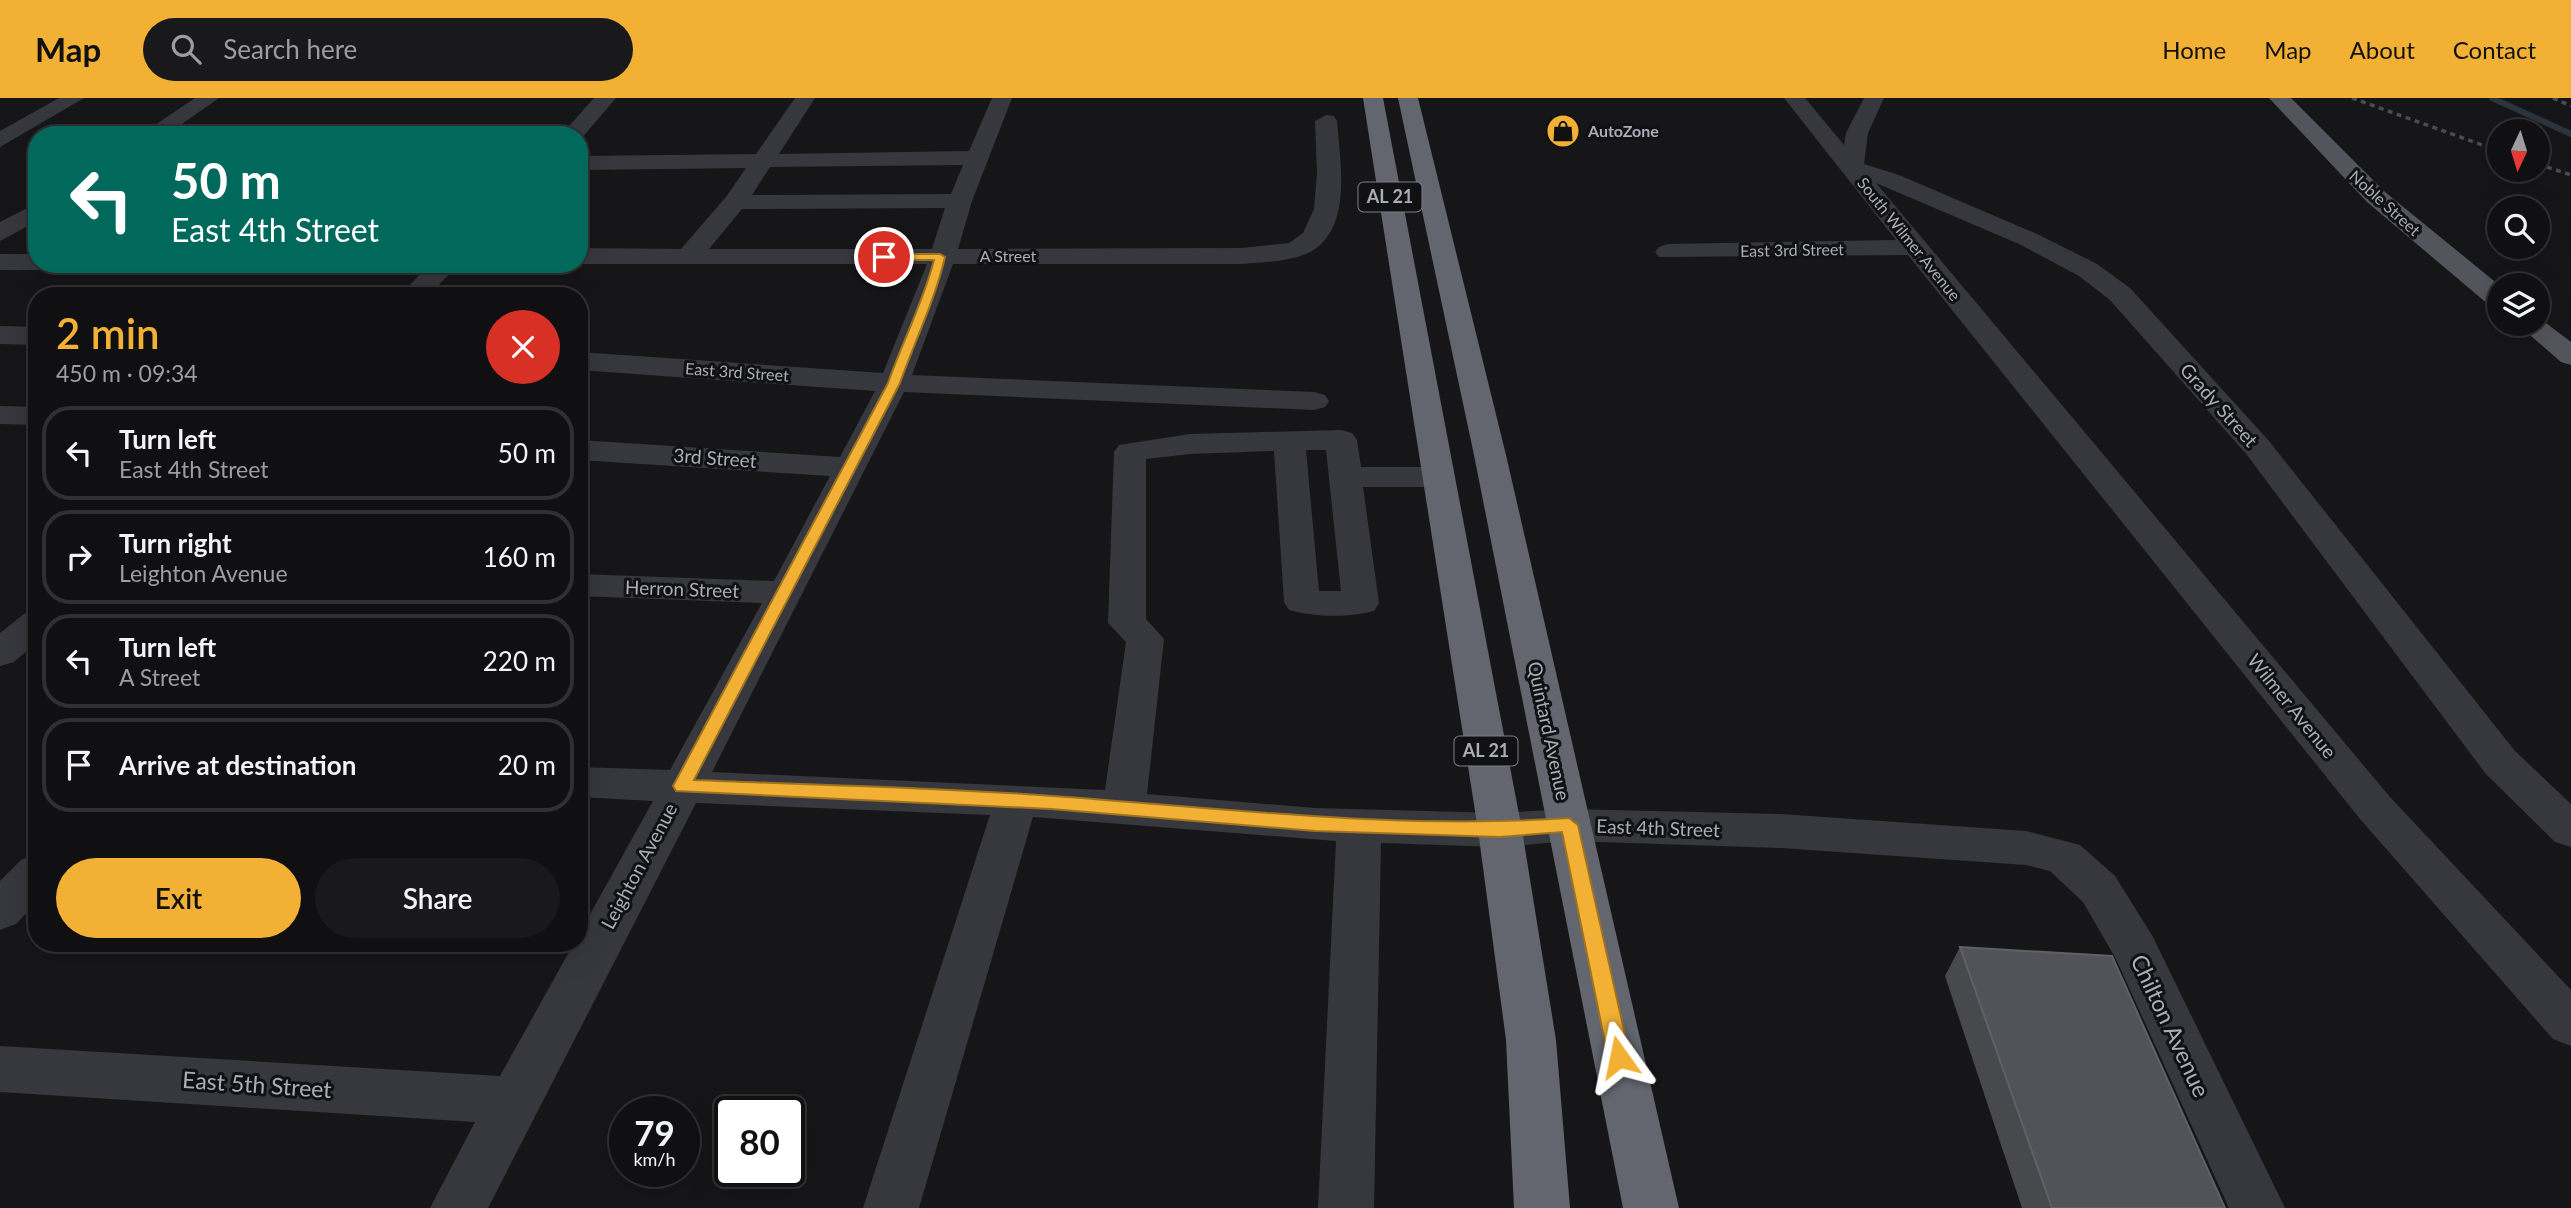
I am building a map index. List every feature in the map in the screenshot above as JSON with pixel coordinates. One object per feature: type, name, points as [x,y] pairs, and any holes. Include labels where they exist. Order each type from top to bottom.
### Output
[{"type":"highway","name":"AL 21","points":[[1373,98],[1500,830],[1531,1040],[1542,1208]]},
{"type":"highway","name":"Quintard Avenue","points":[[1408,98],[1651,1208]]},
{"type":"main road","name":"Noble Street","points":[[2279,98],[2376,197],[2487,289]]},
{"type":"main road","points":[[2546,336],[2571,356]]},
{"type":"street","points":[[0,140],[74,98]]},
{"type":"street","points":[[165,126],[209,98]]},
{"type":"street","points":[[580,126],[606,98]]},
{"type":"street","points":[[688,257],[734,202],[805,98]]},
{"type":"street","name":"Leighton Avenue","points":[[458,1208],[786,593],[894,383],[918,315],[933,283],[960,201],[1002,98]]},
{"type":"street","name":"South Wilmer Avenue","points":[[1794,98],[2024,379]]},
{"type":"street","points":[[1852,168],[1857,133],[1874,98]]},
{"type":"street","name":"A Street","points":[[588,256],[1261,254],[1298,248],[1318,232],[1328,198],[1326,121]]},
{"type":"street","points":[[0,154],[24,153]]},
{"type":"street","points":[[588,163],[762,163],[979,158]]},
{"type":"street","name":"Grady Street","points":[[1852,168],[1904,185],[2028,239],[2088,270],[2120,294],[2258,448],[2500,762],[2559,819]]},
{"type":"street","points":[[734,202],[960,201]]},
{"type":"street","points":[[0,233],[28,216]]},
{"type":"street","name":"East 3rd Street","points":[[1668,252],[1915,247]]},
{"type":"street","points":[[0,262],[28,262]]},
{"type":"street","points":[[422,287],[436,273]]},
{"type":"street","points":[[0,335],[28,336]]},
{"type":"street","name":"East 3rd Street","points":[[588,362],[894,383],[1314,401]]},
{"type":"street","name":"Wilmer Avenue","points":[[2024,379],[2375,808],[2571,1024]]},
{"type":"street","points":[[0,415],[28,416]]},
{"type":"street","points":[[1124,808],[1145,639],[1127,624],[1130,452],[1190,444],[1289,441],[1341,440],[1361,603],[1303,602],[1289,441]]},
{"type":"street","name":"3rd Street","points":[[588,451],[851,468]]},
{"type":"street","points":[[1346,477],[1438,477]]},
{"type":"street","name":"Herron Street","points":[[588,584],[786,593]]},
{"type":"street","points":[[0,653],[28,630]]},
{"type":"street","name":"East 4th Street","points":[[588,782],[1016,801],[1359,825],[1500,830],[1569,825],[1795,832],[2026,848],[2064,857]]},
{"type":"street","points":[[891,1208],[1016,801]]},
{"type":"street","points":[[1346,1208],[1359,825]]},
{"type":"street","name":"Chilton Avenue","points":[[2064,857],[2099,890],[2136,951],[2257,1208]]},
{"type":"street","points":[[0,911],[28,881]]},
{"type":"street","name":"East 5th Street","points":[[0,1069],[515,1101]]},
{"type":"building","points":[[1960,947],[2112,956],[2225,1208],[2052,1208]]},
{"type":"waterway","points":[[2492,98],[2571,134]]},
{"type":"railway","points":[[2352,98],[2487,147]]},
{"type":"railway","points":[[2553,98],[2571,106]]},
{"type":"railway","points":[[2550,168],[2571,175]]},
{"type":"place","name":"AutoZone","points":[[1563,131]]},
{"type":"route","points":[[884,257],[940,257],[933,283],[918,315],[894,383],[786,593],[682,786],[1051,802],[1315,824],[1500,830],[1569,825],[1619,1057]]}]
